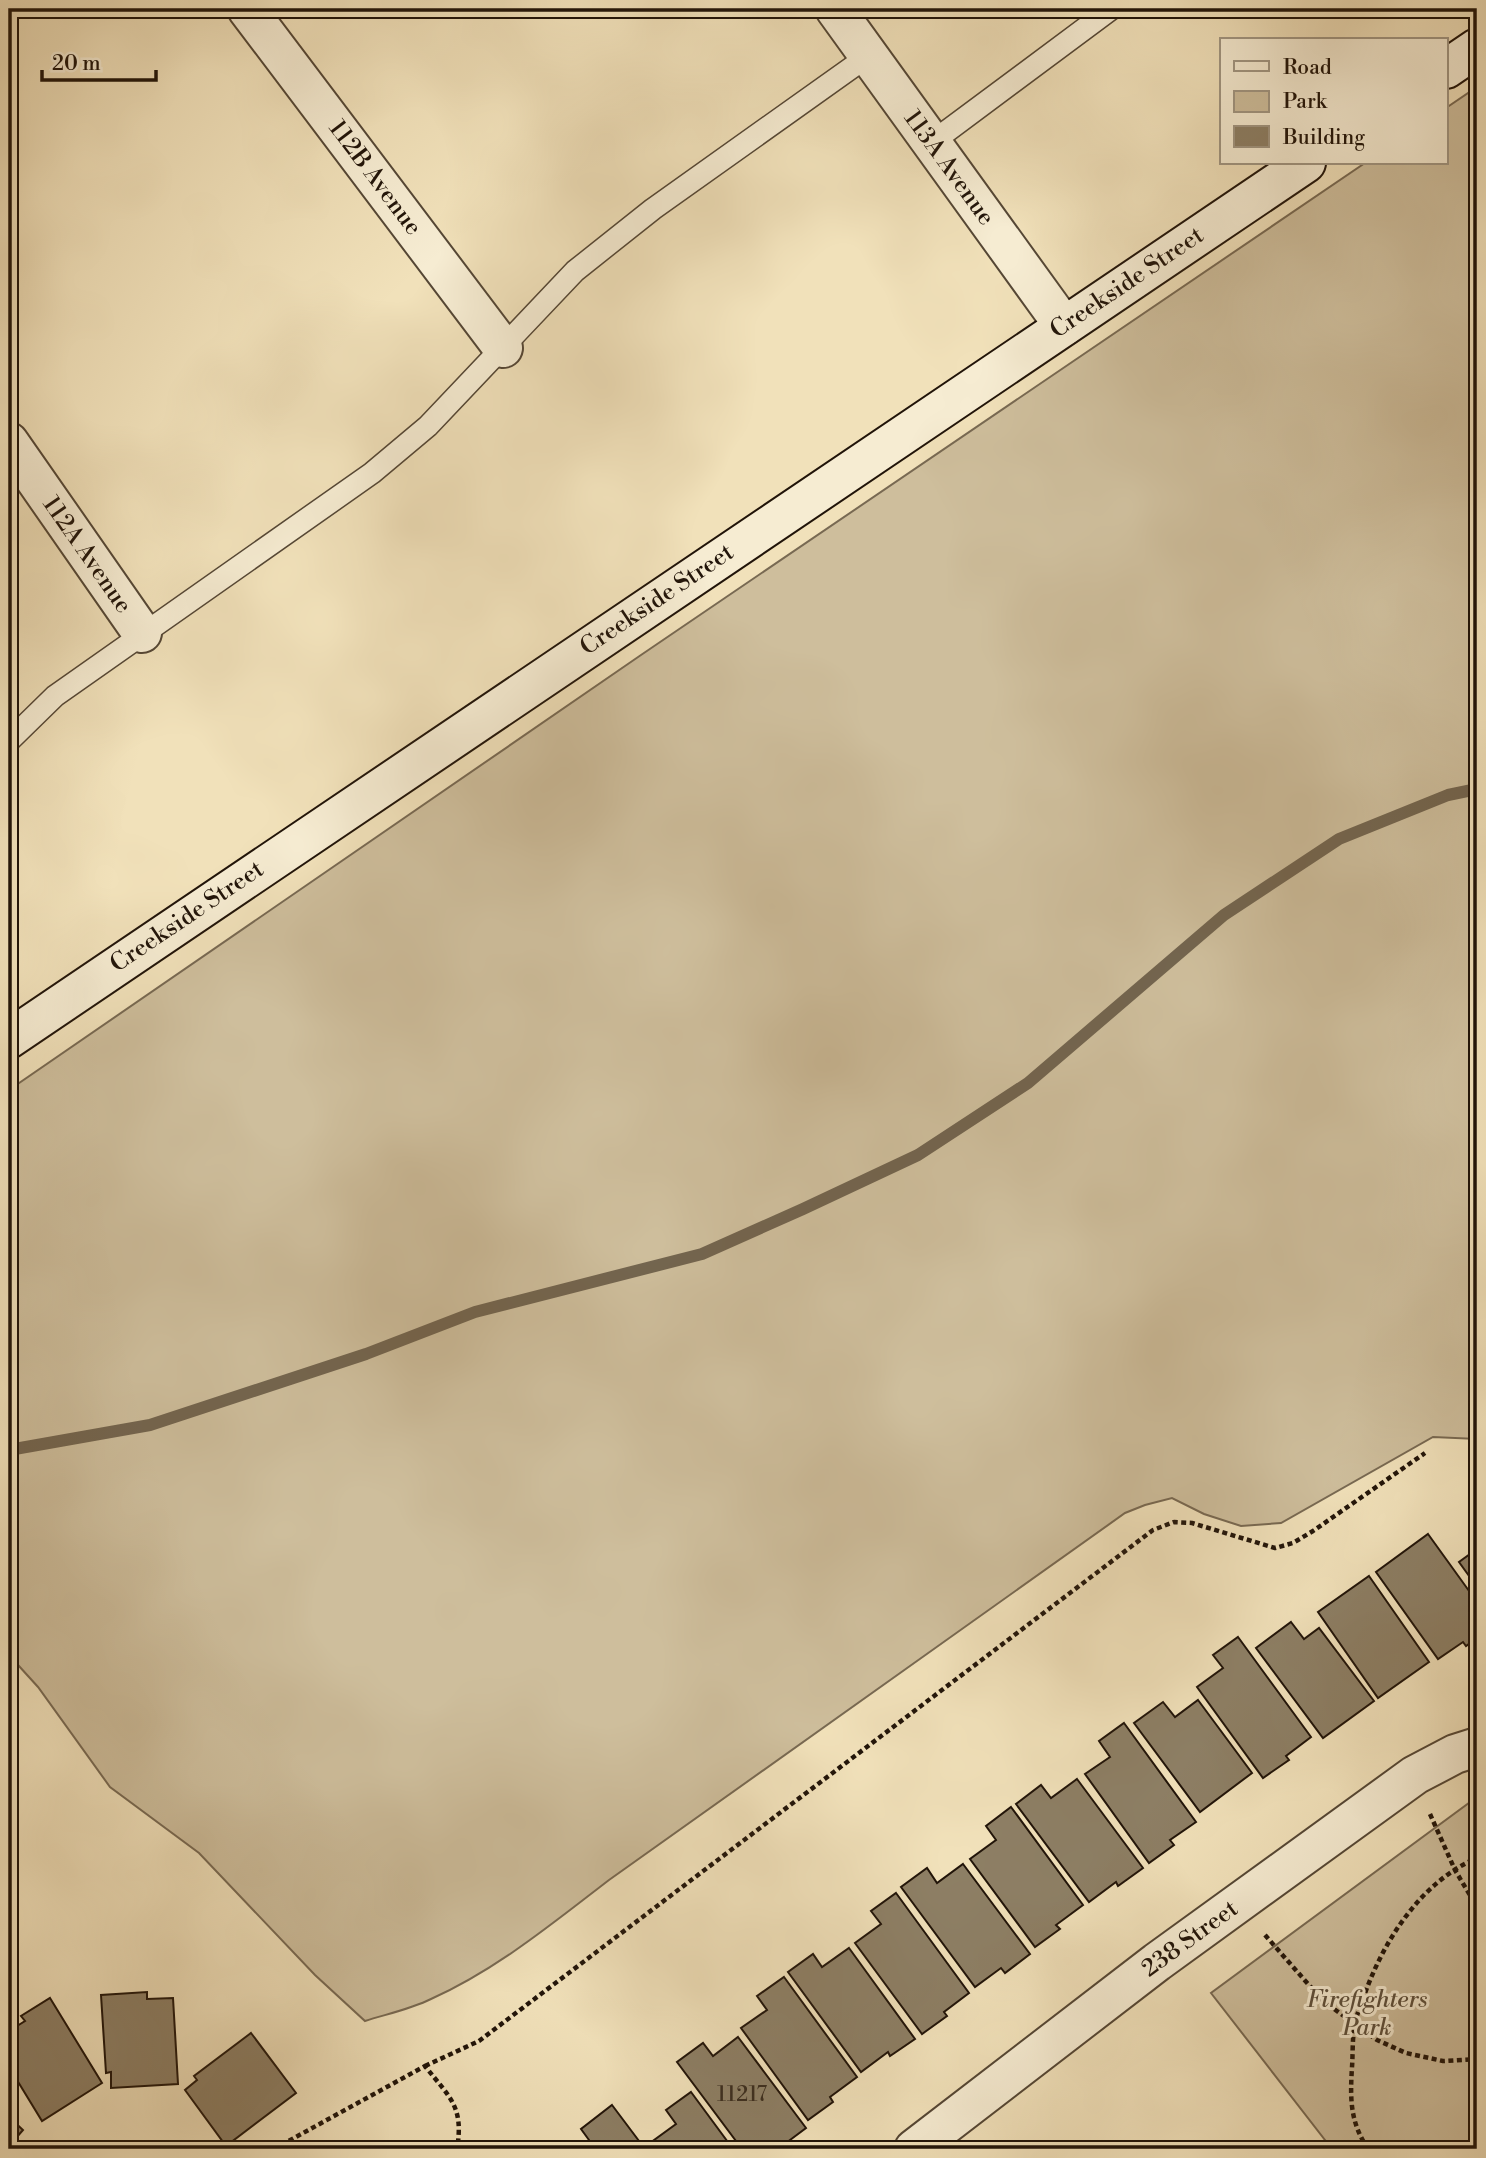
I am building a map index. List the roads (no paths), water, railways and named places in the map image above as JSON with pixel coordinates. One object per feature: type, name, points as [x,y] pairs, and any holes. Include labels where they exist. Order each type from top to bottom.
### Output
[{"type":"street","name":"112B Avenue","points":[[247,9],[503,348]]},
{"type":"street","name":"113A Avenue","points":[[835,9],[1064,326]]},
{"type":"street","points":[[1448,68],[1477,48]]},
{"type":"street","name":"Creekside Street","points":[[9,1039],[264,864],[1305,164]]},
{"type":"street","name":"112A Avenue","points":[[13,458],[142,633]]},
{"type":"street","name":"238 Street","points":[[914,2149],[1157,1962],[1415,1775],[1455,1754],[1477,1747]]},
{"type":"lane","points":[[932,143],[1111,9]]},
{"type":"lane","points":[[9,741],[55,696],[372,473],[428,426],[575,271],[653,209],[868,56]]},
{"type":"waterway","points":[[9,1450],[150,1425],[366,1354],[475,1312],[702,1254],[803,1209],[918,1155],[1028,1083],[1224,915],[1339,839],[1448,795],[1477,789]]},
{"type":"park label","name":"Firefighters Park","points":[[1367,2014]]}]
